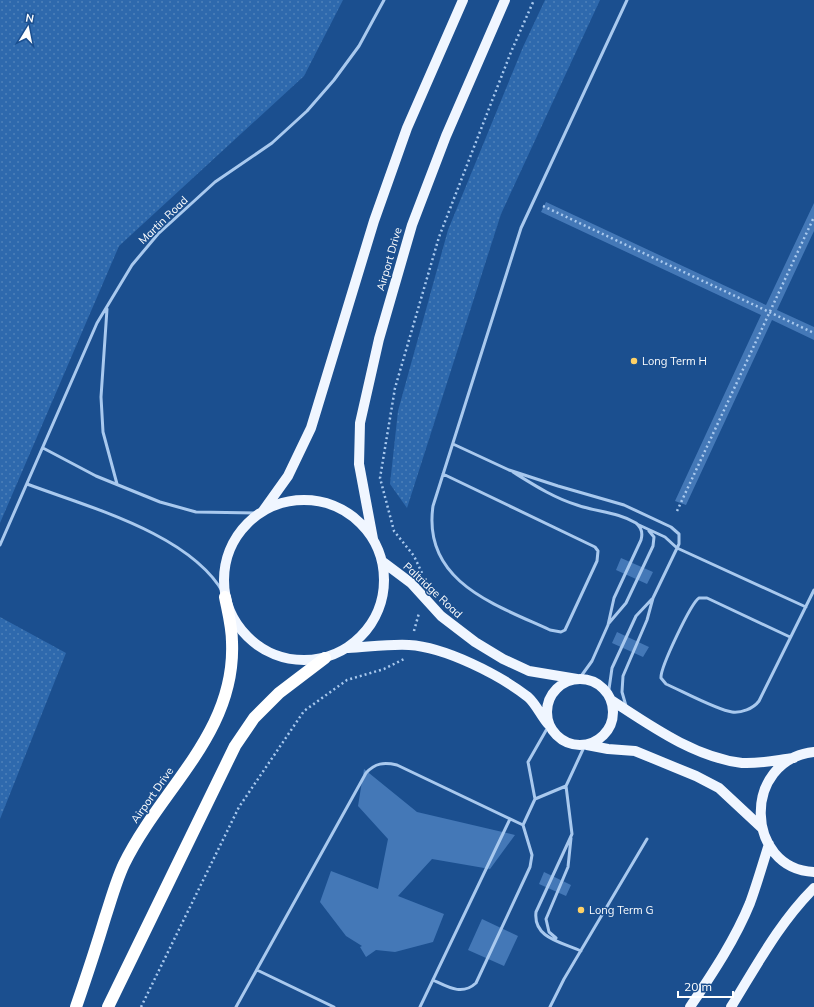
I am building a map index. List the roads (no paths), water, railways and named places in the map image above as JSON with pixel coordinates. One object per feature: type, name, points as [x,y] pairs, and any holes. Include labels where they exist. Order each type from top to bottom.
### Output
[{"type":"highway","name":"Airport Drive","points":[[76,1007],[124,865],[144,828],[206,742],[219,715],[229,685],[232,666],[232,642],[225,595]]},
{"type":"highway","points":[[108,1007],[235,746],[254,718],[279,693],[324,658]]},
{"type":"main road","points":[[262,512],[288,476],[311,428],[374,221],[407,128],[463,0]]},
{"type":"main road","name":"Airport Drive","points":[[373,539],[359,464],[359,430],[378,347],[412,225],[446,136],[505,0]]},
{"type":"main road","points":[[293,500],[324,502],[339,507],[352,516],[364,526],[373,539],[383,562],[384,590],[379,610],[369,629],[348,648],[324,658],[308,661],[292,660],[277,656],[262,649],[249,639],[238,627],[230,613],[225,595],[223,578],[225,562],[230,548],[238,534],[248,522],[262,512],[277,504],[293,500]]},
{"type":"main road","name":"Paltridge Road","points":[[383,562],[411,583],[441,616],[475,642],[503,659],[529,671],[578,679]]},
{"type":"main road","points":[[348,648],[410,645],[437,650],[484,671],[530,698],[541,716],[560,739],[568,744],[635,751],[696,776],[719,788],[762,828]]},
{"type":"main road","points":[[549,724],[546,714],[552,695],[558,687],[567,682],[578,679],[587,680],[596,684],[610,698],[634,715],[686,745],[721,758],[758,763],[795,757],[814,752]]},
{"type":"main road","points":[[586,745],[596,741],[604,735],[610,727],[613,718],[610,698]]},
{"type":"main road","points":[[814,745],[784,764],[774,773],[766,785],[761,799],[760,814],[762,828],[769,844],[786,862],[797,868],[814,872]]},
{"type":"main road","points":[[690,1007],[720,962],[741,922],[750,902],[769,844]]},
{"type":"main road","points":[[732,1007],[791,912],[814,888]]},
{"type":"lane","name":"Martin Road","points":[[0,545],[97,323],[132,264],[158,234],[215,182],[272,143],[307,111],[334,80],[359,46],[384,0]]},
{"type":"lane","points":[[443,474],[595,547],[598,551],[597,561],[565,630],[561,632],[550,630],[482,598],[460,583],[452,574],[438,550],[431,523],[433,506],[443,474],[453,444],[521,228],[627,0]]},
{"type":"lane","points":[[107,307],[101,397],[103,432],[117,484]]},
{"type":"lane","points":[[453,444],[509,470],[541,490],[574,505],[619,516],[665,537],[677,548],[806,606]]},
{"type":"lane","points":[[43,448],[117,484],[160,502],[196,512],[262,512]]},
{"type":"lane","points":[[509,470],[632,509],[676,530],[680,539],[677,548],[653,598],[647,620],[623,676],[622,692],[624,703],[634,715]]},
{"type":"lane","points":[[27,484],[114,516],[159,536],[187,553],[206,567],[218,582],[225,595]]},
{"type":"lane","points":[[578,679],[592,661],[608,625],[614,598],[641,540],[642,532],[636,524]]},
{"type":"lane","points":[[608,625],[626,603],[653,546],[654,537],[648,529]]},
{"type":"lane","points":[[790,638],[707,598],[698,598],[693,604],[661,670],[661,678],[666,684],[725,710],[732,712],[750,709],[759,701],[814,590]]},
{"type":"lane","points":[[610,698],[612,668],[636,616],[653,598]]},
{"type":"lane","points":[[433,980],[454,990],[462,991],[471,988],[476,983],[530,867],[532,855],[523,825],[535,799],[528,762],[549,724]]},
{"type":"lane","points":[[559,941],[549,932],[546,919],[568,867],[572,834],[566,786],[586,745]]},
{"type":"lane","points":[[236,1007],[362,780],[371,767],[378,764],[387,763],[397,765],[523,825]]},
{"type":"lane","points":[[535,799],[566,786]]},
{"type":"lane","points":[[420,1007],[510,819]]},
{"type":"lane","points":[[572,834],[536,912],[536,924],[539,930],[581,951]]},
{"type":"lane","points":[[550,1007],[564,979],[647,839]]},
{"type":"lane","points":[[257,970],[334,1007]]},
{"type":"place","name":"Long Term H","points":[[634,361]]},
{"type":"place","name":"Long Term G","points":[[581,910]]}]
